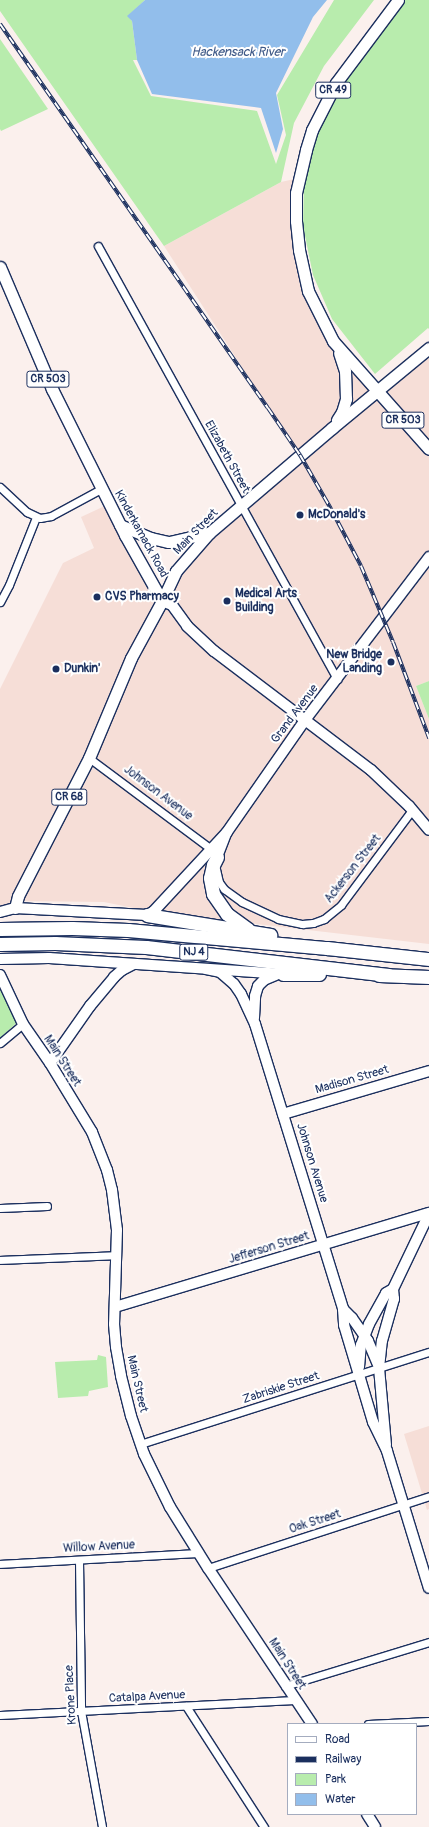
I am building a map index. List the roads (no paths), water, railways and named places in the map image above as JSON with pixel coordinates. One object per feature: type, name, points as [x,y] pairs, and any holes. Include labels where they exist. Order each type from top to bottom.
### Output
[{"type":"highway","points":[[214,853],[210,872],[210,884],[219,905],[231,918],[245,928],[271,935]]},
{"type":"highway","points":[[147,915],[271,935],[318,940],[327,948]]},
{"type":"highway","name":"NJ 4","points":[[0,929],[72,928],[128,930],[429,959]]},
{"type":"highway","name":"NJ 4","points":[[0,944],[63,944],[146,947],[388,975],[429,977]]},
{"type":"highway","points":[[283,974],[388,975]]},
{"type":"main road","name":"CR 49","points":[[377,391],[333,341],[308,291],[299,250],[296,221],[296,193],[312,130],[324,106],[350,63],[398,0]]},
{"type":"main road","name":"Kinderkamack Road","points":[[0,267],[52,388],[101,489],[162,601],[172,605],[187,626],[214,651],[371,770],[412,810],[429,830]]},
{"type":"main road","points":[[332,428],[342,412],[346,394],[345,371],[333,341]]},
{"type":"main road","name":"Main Street","points":[[15,908],[22,889],[89,758],[131,658],[162,601],[176,571],[210,533],[241,505],[429,348]]},
{"type":"main road","name":"CR 503","points":[[377,391],[429,449]]},
{"type":"main road","points":[[120,525],[151,538],[169,542],[210,533]]},
{"type":"main road","name":"Grand Avenue","points":[[147,915],[153,912],[214,853],[227,832],[306,720],[429,556]]},
{"type":"main road","points":[[0,912],[15,908],[147,915]]},
{"type":"main road","points":[[0,959],[49,958],[283,974]]},
{"type":"main road","points":[[50,1064],[90,1006],[103,990],[122,970],[134,964]]},
{"type":"main road","points":[[206,969],[220,972],[234,984],[244,1000],[255,1024]]},
{"type":"main road","points":[[255,1024],[254,1002],[258,986],[267,978],[283,974]]},
{"type":"main road","name":"Main Street","points":[[0,975],[22,1024],[50,1064],[92,1132],[106,1168],[116,1210],[117,1255],[114,1331],[121,1376],[140,1444],[170,1507],[208,1568],[311,1723]]},
{"type":"main road","name":"Johnson Avenue","points":[[255,1024],[343,1309],[344,1325],[359,1375],[376,1428],[387,1451],[429,1588]]},
{"type":"main road","name":"Madison Street","points":[[283,1114],[429,1071]]},
{"type":"main road","points":[[387,1451],[379,1368],[382,1341],[394,1299],[393,1289],[429,1213]]},
{"type":"main road","name":"Jefferson Street","points":[[115,1307],[429,1213]]},
{"type":"main road","points":[[359,1375],[360,1356],[364,1336],[386,1293],[393,1289]]},
{"type":"main road","name":"Johnson Avenue","points":[[343,1309],[352,1318],[364,1336],[374,1354],[379,1368]]},
{"type":"main road","points":[[368,1815],[375,1827]]},
{"type":"street","name":"Elizabeth Street","points":[[98,246],[337,679]]},
{"type":"street","points":[[0,487],[27,512],[36,517],[46,518],[101,489]]},
{"type":"street","points":[[0,602],[9,585],[36,517]]},
{"type":"street","name":"Johnson Avenue","points":[[89,758],[214,853]]},
{"type":"street","name":"Ackerson Street","points":[[214,853],[216,874],[224,889],[230,896],[278,919],[302,924],[324,919],[334,913],[412,810]]},
{"type":"street","points":[[0,1043],[22,1024]]},
{"type":"street","points":[[0,1208],[47,1206]]},
{"type":"street","points":[[0,1260],[117,1255]]},
{"type":"street","name":"Zabriskie Street","points":[[140,1444],[429,1352]]},
{"type":"street","name":"Oak Street","points":[[208,1568],[429,1496]]},
{"type":"street","name":"Willow Avenue","points":[[0,1564],[199,1553]]},
{"type":"street","name":"Krone Place","points":[[79,1560],[81,1711],[102,1827]]},
{"type":"street","points":[[286,1686],[429,1642]]},
{"type":"street","name":"Catalpa Avenue","points":[[0,1715],[295,1700]]},
{"type":"street","points":[[186,1706],[264,1827]]},
{"type":"street","points":[[388,1723],[429,1721]]},
{"type":"water","name":"Hackensack River","points":[[145,0],[327,0],[313,17],[276,93],[283,129],[276,153],[261,108],[152,94],[137,60],[132,21],[127,16]]},
{"type":"railway","points":[[0,24],[300,455],[361,566],[393,642],[429,738]]},
{"type":"place","name":"McDonald's","points":[[300,515]]},
{"type":"place","name":"CVS Pharmacy","points":[[97,597]]},
{"type":"place","name":"Medical Arts Building","points":[[227,601]]},
{"type":"place","name":"New Bridge Landing","points":[[391,662]]},
{"type":"place","name":"Dunkin'","points":[[56,669]]}]
